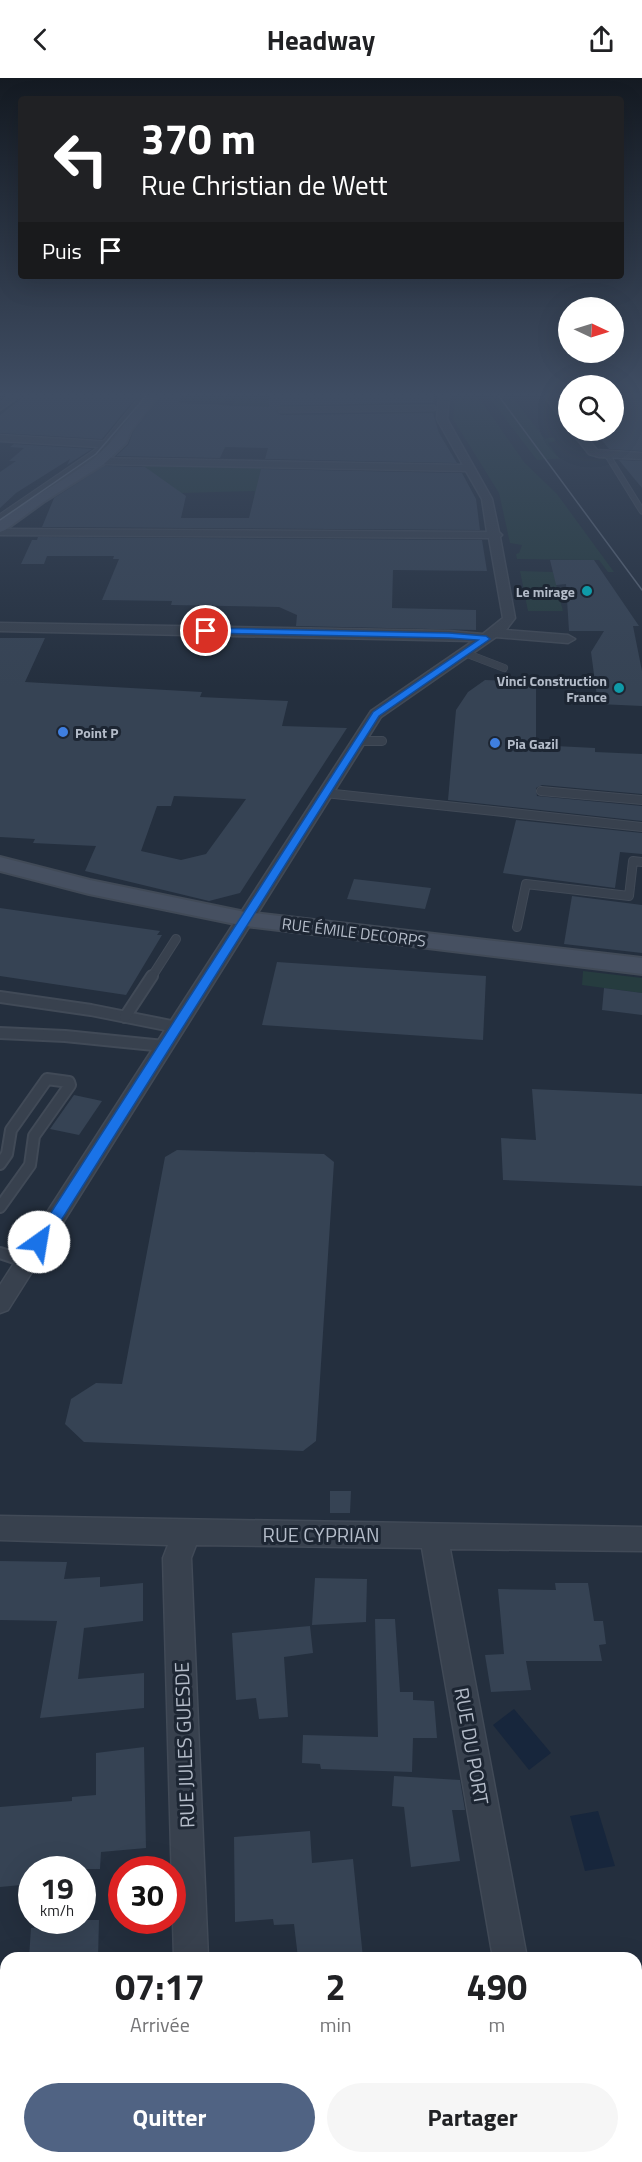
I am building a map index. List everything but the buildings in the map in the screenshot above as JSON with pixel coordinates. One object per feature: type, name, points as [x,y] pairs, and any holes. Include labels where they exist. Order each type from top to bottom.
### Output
[{"type":"main road","points":[[0,527],[49,492]]},
{"type":"main road","name":"RUE ÉMILE DECORPS","points":[[0,864],[89,886],[245,919],[642,966]]},
{"type":"street","points":[[0,1304],[8,1278],[27,1262],[325,793],[382,709],[506,624],[509,618],[496,535],[484,492]]},
{"type":"street","points":[[0,532],[496,535]]},
{"type":"street","points":[[0,627],[568,639]]},
{"type":"street","name":"RUE CYPRIAN","points":[[0,1528],[186,1533],[642,1539]]},
{"type":"street","name":"RUE JULES GUESDE","points":[[186,1533],[177,1558],[191,1952]]},
{"type":"street","name":"RUE DU PORT","points":[[434,1535],[509,1952]]},
{"type":"lane","points":[[0,517],[37,492]]},
{"type":"lane","points":[[630,492],[642,511]]},
{"type":"lane","points":[[465,653],[504,668]]},
{"type":"lane","points":[[359,741],[382,741]]},
{"type":"lane","points":[[541,791],[642,800]]},
{"type":"lane","points":[[325,793],[642,827]]},
{"type":"lane","points":[[517,927],[526,884],[629,896],[633,861],[642,862]]},
{"type":"lane","points":[[124,1017],[176,939]]},
{"type":"lane","points":[[0,997],[124,1017],[176,1028]]},
{"type":"lane","points":[[0,1033],[65,1036],[164,1046]]},
{"type":"lane","points":[[0,1164],[8,1154],[11,1130],[47,1079],[69,1082],[70,1085],[34,1136],[30,1165],[0,1207]]},
{"type":"lane","points":[[0,1253],[27,1262]]},
{"type":"green space","points":[[255,492],[313,492],[365,501],[253,503]]},
{"type":"green space","points":[[555,492],[614,572],[608,572],[599,560],[517,559],[516,554],[519,553],[522,545],[510,543],[499,493]]},
{"type":"green space","points":[[520,571],[553,572],[563,611],[528,611]]},
{"type":"green space","points":[[583,971],[642,978],[642,993],[582,985]]},
{"type":"water","points":[[514,1709],[551,1753],[529,1770],[493,1725]]},
{"type":"water","points":[[598,1811],[615,1866],[585,1871],[570,1816]]},
{"type":"tram line","points":[[0,520],[40,492]]},
{"type":"tram line","points":[[570,492],[642,590]]},
{"type":"place","name":"Le mirage","points":[[587,591]]},
{"type":"place","name":"Vinci Construction France","points":[[619,688]]},
{"type":"place","name":"Point P","points":[[63,732]]},
{"type":"place","name":"Pia Gazil","points":[[495,743]]},
{"type":"route","points":[[39,1242],[376,714],[486,639],[449,635],[206,631]]}]
